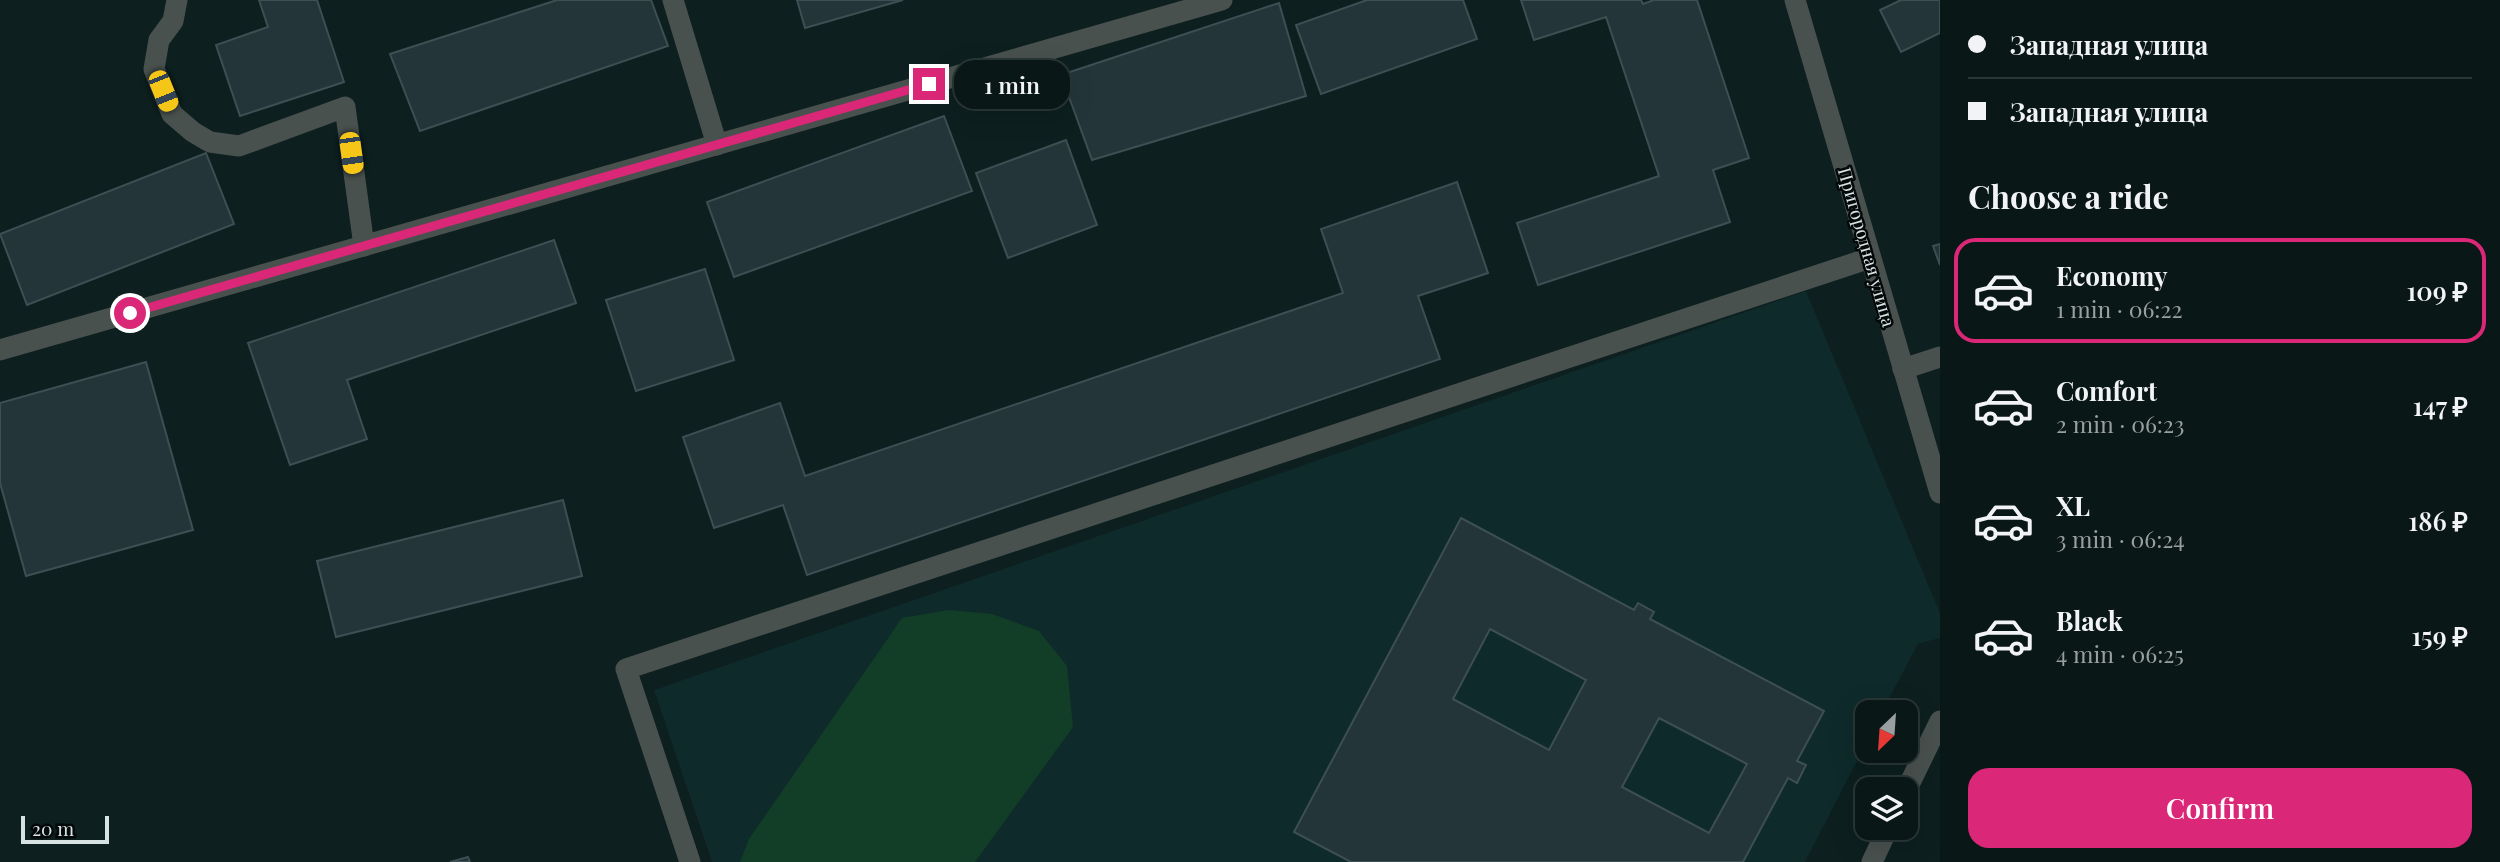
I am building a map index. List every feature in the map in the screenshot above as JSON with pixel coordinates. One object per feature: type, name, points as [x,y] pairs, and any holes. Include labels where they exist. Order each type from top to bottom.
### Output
[{"type":"street","points":[[177,0],[173,22],[159,40],[153,69],[172,114],[210,142],[239,146],[345,107],[364,246]]},
{"type":"street","points":[[673,0],[717,145]]},
{"type":"street","points":[[0,350],[1222,0]]},
{"type":"street","name":"Пригородная улица","points":[[1795,0],[1940,493]]},
{"type":"street","points":[[690,862],[626,669],[1870,258]]},
{"type":"street","points":[[1903,369],[1940,357]]},
{"type":"street","points":[[1915,777],[1934,749],[1940,721]]},
{"type":"street","points":[[1872,862],[1882,840]]},
{"type":"shaded area","points":[[1806,291],[1940,613],[1940,638],[1918,644],[1888,700],[1855,700],[1856,763],[1805,862],[712,862],[654,690]]},
{"type":"green space","points":[[948,610],[992,614],[1039,631],[1067,666],[1073,727],[975,862],[740,862],[749,839],[902,618]]},
{"type":"building","points":[[259,0],[317,0],[344,82],[240,116],[216,45],[268,27]]},
{"type":"building","points":[[557,0],[651,0],[668,46],[420,131],[390,54]]},
{"type":"building","points":[[797,0],[903,0],[805,28]]},
{"type":"building","points":[[1367,0],[1463,0],[1477,39],[1321,94],[1296,25]]},
{"type":"building","points":[[1521,0],[1641,0],[1643,4],[1654,0],[1697,0],[1749,158],[1713,170],[1730,222],[1538,285],[1517,223],[1659,176],[1606,17],[1534,40]]},
{"type":"building","points":[[1901,0],[1940,0],[1940,33],[1901,52],[1880,10]]},
{"type":"building","points":[[1279,3],[1306,96],[1092,160],[1061,75]]},
{"type":"building","points":[[944,116],[972,191],[734,277],[707,202]]},
{"type":"building","points":[[1066,140],[1097,225],[1008,258],[976,173]]},
{"type":"building","points":[[206,153],[234,224],[27,305],[0,234]]},
{"type":"building","points":[[1457,182],[1488,273],[1418,296],[1440,359],[807,575],[783,505],[714,528],[683,437],[780,403],[805,476],[1343,293],[1321,229]]},
{"type":"building","points":[[554,240],[576,303],[347,380],[367,439],[290,465],[248,343]]},
{"type":"building","points":[[1940,244],[1940,265],[1933,246]]},
{"type":"building","points":[[705,269],[734,360],[636,391],[606,300]]},
{"type":"building","points":[[146,362],[193,530],[26,576],[0,483],[0,403]]},
{"type":"building","points":[[563,500],[582,576],[336,637],[317,561]]},
{"type":"building","points":[[1461,518],[1634,610],[1638,603],[1654,612],[1650,619],[1824,711],[1797,761],[1806,765],[1797,783],[1788,778],[1743,862],[1351,862],[1294,832]],"holes":[[[1490,629],[1586,680],[1549,750],[1453,699]],[[1659,718],[1747,764],[1709,833],[1622,787]]]},
{"type":"building","points":[[468,857],[470,862],[450,862]]},
{"type":"route","points":[[130,313],[929,84]]}]
